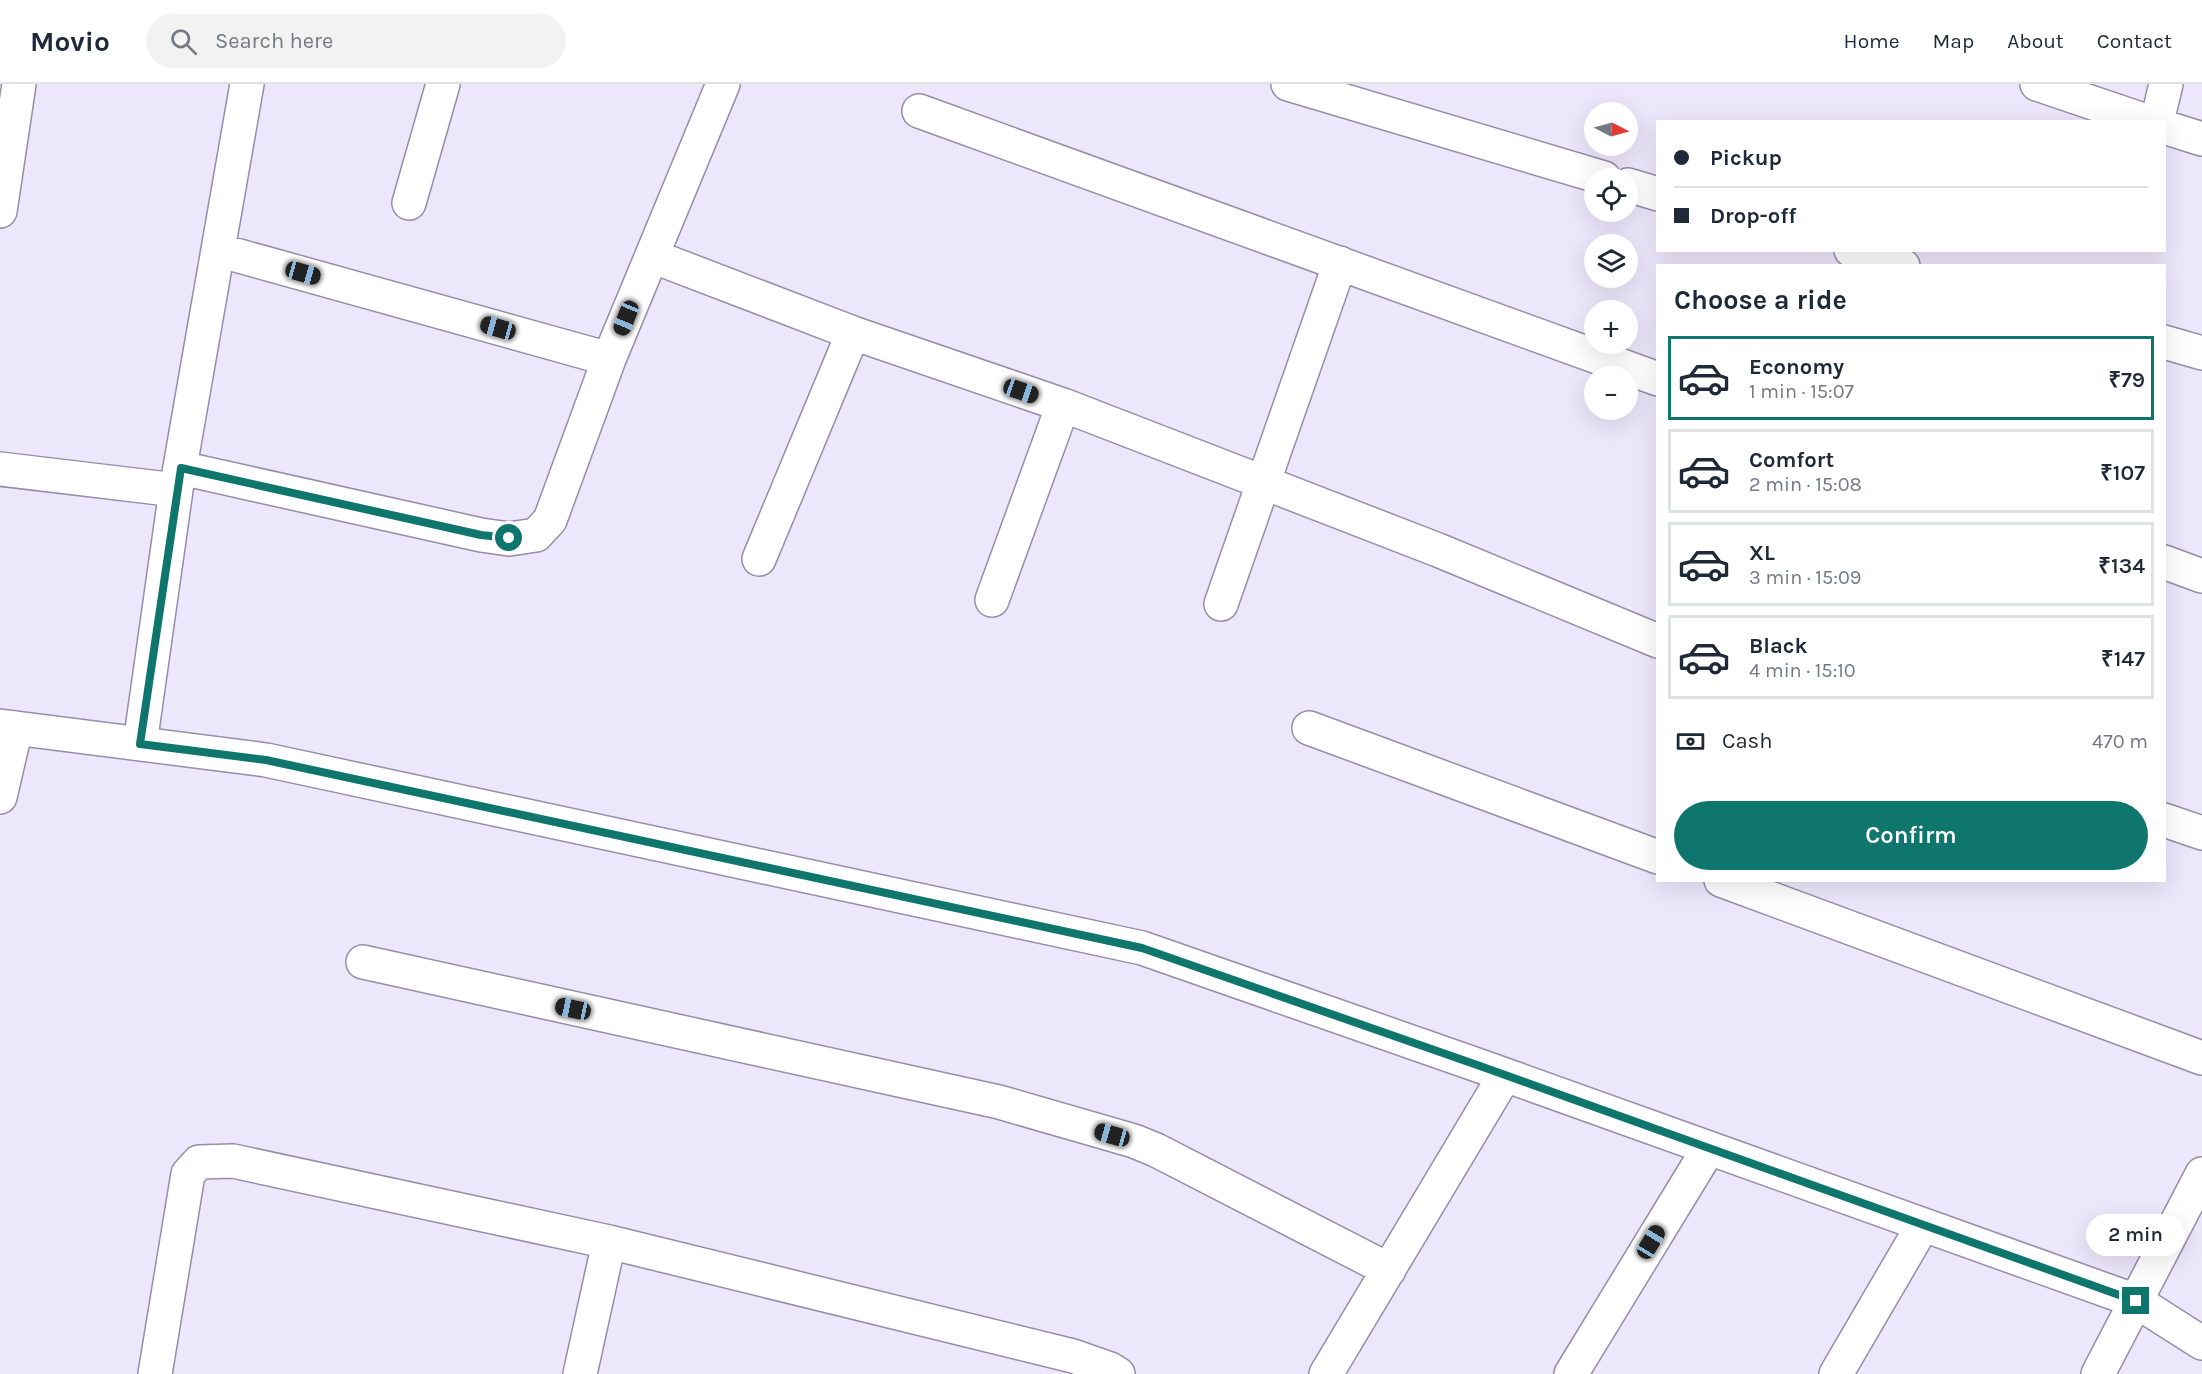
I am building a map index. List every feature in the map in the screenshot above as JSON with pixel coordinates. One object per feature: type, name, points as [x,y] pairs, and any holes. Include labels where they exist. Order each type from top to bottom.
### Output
[{"type":"street","points":[[0,211],[19,84]]},
{"type":"street","points":[[140,744],[179,479],[247,84]]},
{"type":"street","points":[[409,202],[443,84]]},
{"type":"street","points":[[0,469],[179,479],[481,535],[509,538],[536,535],[550,520],[609,359],[723,84]]},
{"type":"street","points":[[1288,84],[1584,172]]},
{"type":"street","points":[[2037,84],[2143,120]]},
{"type":"street","points":[[2157,120],[2166,84]]},
{"type":"street","points":[[919,111],[1656,378]]},
{"type":"street","points":[[2166,128],[2202,139]]},
{"type":"street","points":[[1638,188],[1656,193]]},
{"type":"street","points":[[218,250],[609,359]]},
{"type":"street","points":[[1858,252],[1896,264]]},
{"type":"street","points":[[652,256],[853,333],[1063,405],[1438,550],[1656,640]]},
{"type":"street","points":[[1221,604],[1340,263]]},
{"type":"street","points":[[759,559],[853,333]]},
{"type":"street","points":[[2166,343],[2202,352]]},
{"type":"street","points":[[992,600],[1063,405]]},
{"type":"street","points":[[2166,563],[2202,576]]},
{"type":"street","points":[[0,797],[8,727],[266,760],[1142,948],[1505,1075],[2136,1301],[2202,1343]]},
{"type":"street","points":[[1309,728],[1656,856]]},
{"type":"street","points":[[2166,821],[2202,833]]},
{"type":"street","points":[[1726,882],[2202,1058]]},
{"type":"street","points":[[363,962],[999,1102],[1134,1141],[1156,1150],[1389,1270]]},
{"type":"street","points":[[1326,1374],[1505,1075]]},
{"type":"street","points":[[1571,1374],[1709,1148]]},
{"type":"street","points":[[155,1374],[188,1174],[199,1162],[233,1161],[609,1242],[1073,1356],[1118,1374]]},
{"type":"street","points":[[2098,1374],[2202,1174]]},
{"type":"street","points":[[1836,1374],[1923,1225]]},
{"type":"street","points":[[580,1374],[609,1242]]},
{"type":"route","points":[[509,538],[481,535],[181,468],[140,744],[266,760],[1142,948],[1480,1066],[2136,1301]]}]
